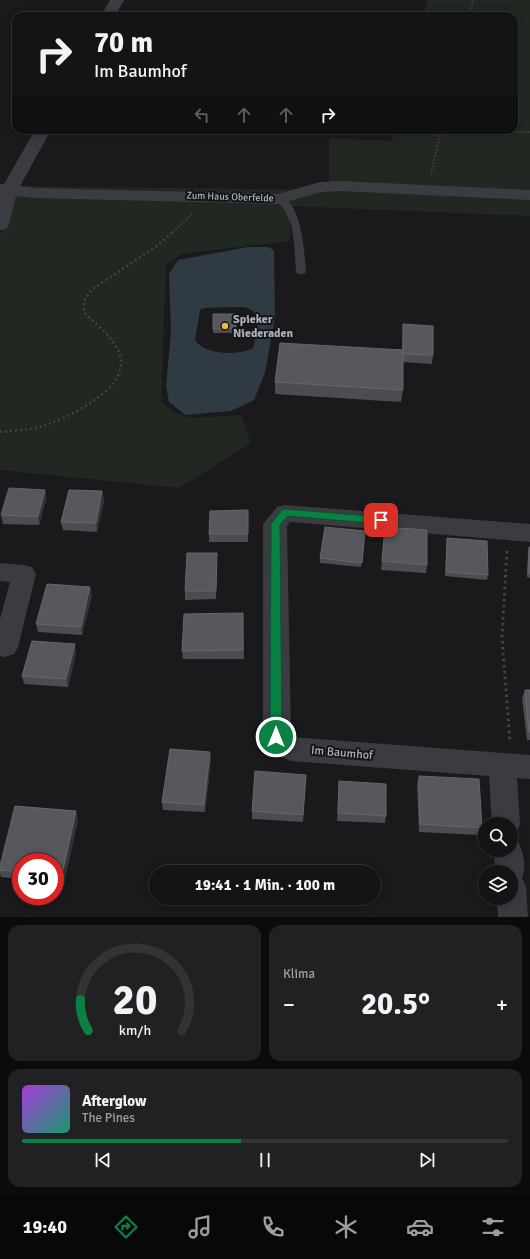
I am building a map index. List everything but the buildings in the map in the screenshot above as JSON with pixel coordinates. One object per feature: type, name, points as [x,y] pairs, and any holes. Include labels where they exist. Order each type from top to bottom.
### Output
[{"type":"street","points":[[110,12],[117,0]]},
{"type":"street","points":[[0,225],[5,189],[40,134]]},
{"type":"street","name":"Zum Haus Oberfelde","points":[[5,189],[35,193],[278,198],[320,188],[340,186],[530,195]]},
{"type":"street","name":"Im Baumhof","points":[[514,766],[290,748],[280,745],[276,737],[275,524],[285,513],[519,531]]},
{"type":"street","points":[[0,572],[24,574],[6,646]]},
{"type":"street","points":[[507,817],[514,766]]},
{"type":"street","points":[[512,905],[513,917]]},
{"type":"lane","points":[[278,198],[286,204],[298,227],[301,272]]},
{"type":"path","points":[[471,12],[473,0]]},
{"type":"path","points":[[518,132],[530,132]]},
{"type":"path","points":[[428,190],[440,134]]},
{"type":"path","points":[[0,432],[45,426],[75,412],[102,395],[119,376],[122,361],[115,346],[84,312],[84,301],[91,290],[157,246],[190,217],[208,196]]},
{"type":"path","points":[[514,766],[502,637],[519,531]]},
{"type":"shaded area","points":[[428,0],[530,0],[530,216],[291,206],[290,241],[181,254],[166,265],[161,402],[175,413],[193,418],[241,415],[251,443],[179,488],[0,470],[0,235],[14,186],[329,190],[329,138],[391,141],[393,134],[518,134],[518,12],[424,12]]},
{"type":"shaded area","points":[[248,247],[269,247],[274,251],[275,317],[265,373],[254,400],[231,411],[185,415],[169,402],[166,386],[171,332],[169,274],[178,260]],"holes":[[[239,307],[250,309],[256,316],[258,327],[253,348],[247,351],[222,353],[206,349],[195,340],[200,310],[205,308]]]},
{"type":"place","name":"Spieker Niederaden","points":[[225,326]]},
{"type":"route","points":[[276,737],[275,524],[285,513],[381,520]]}]
